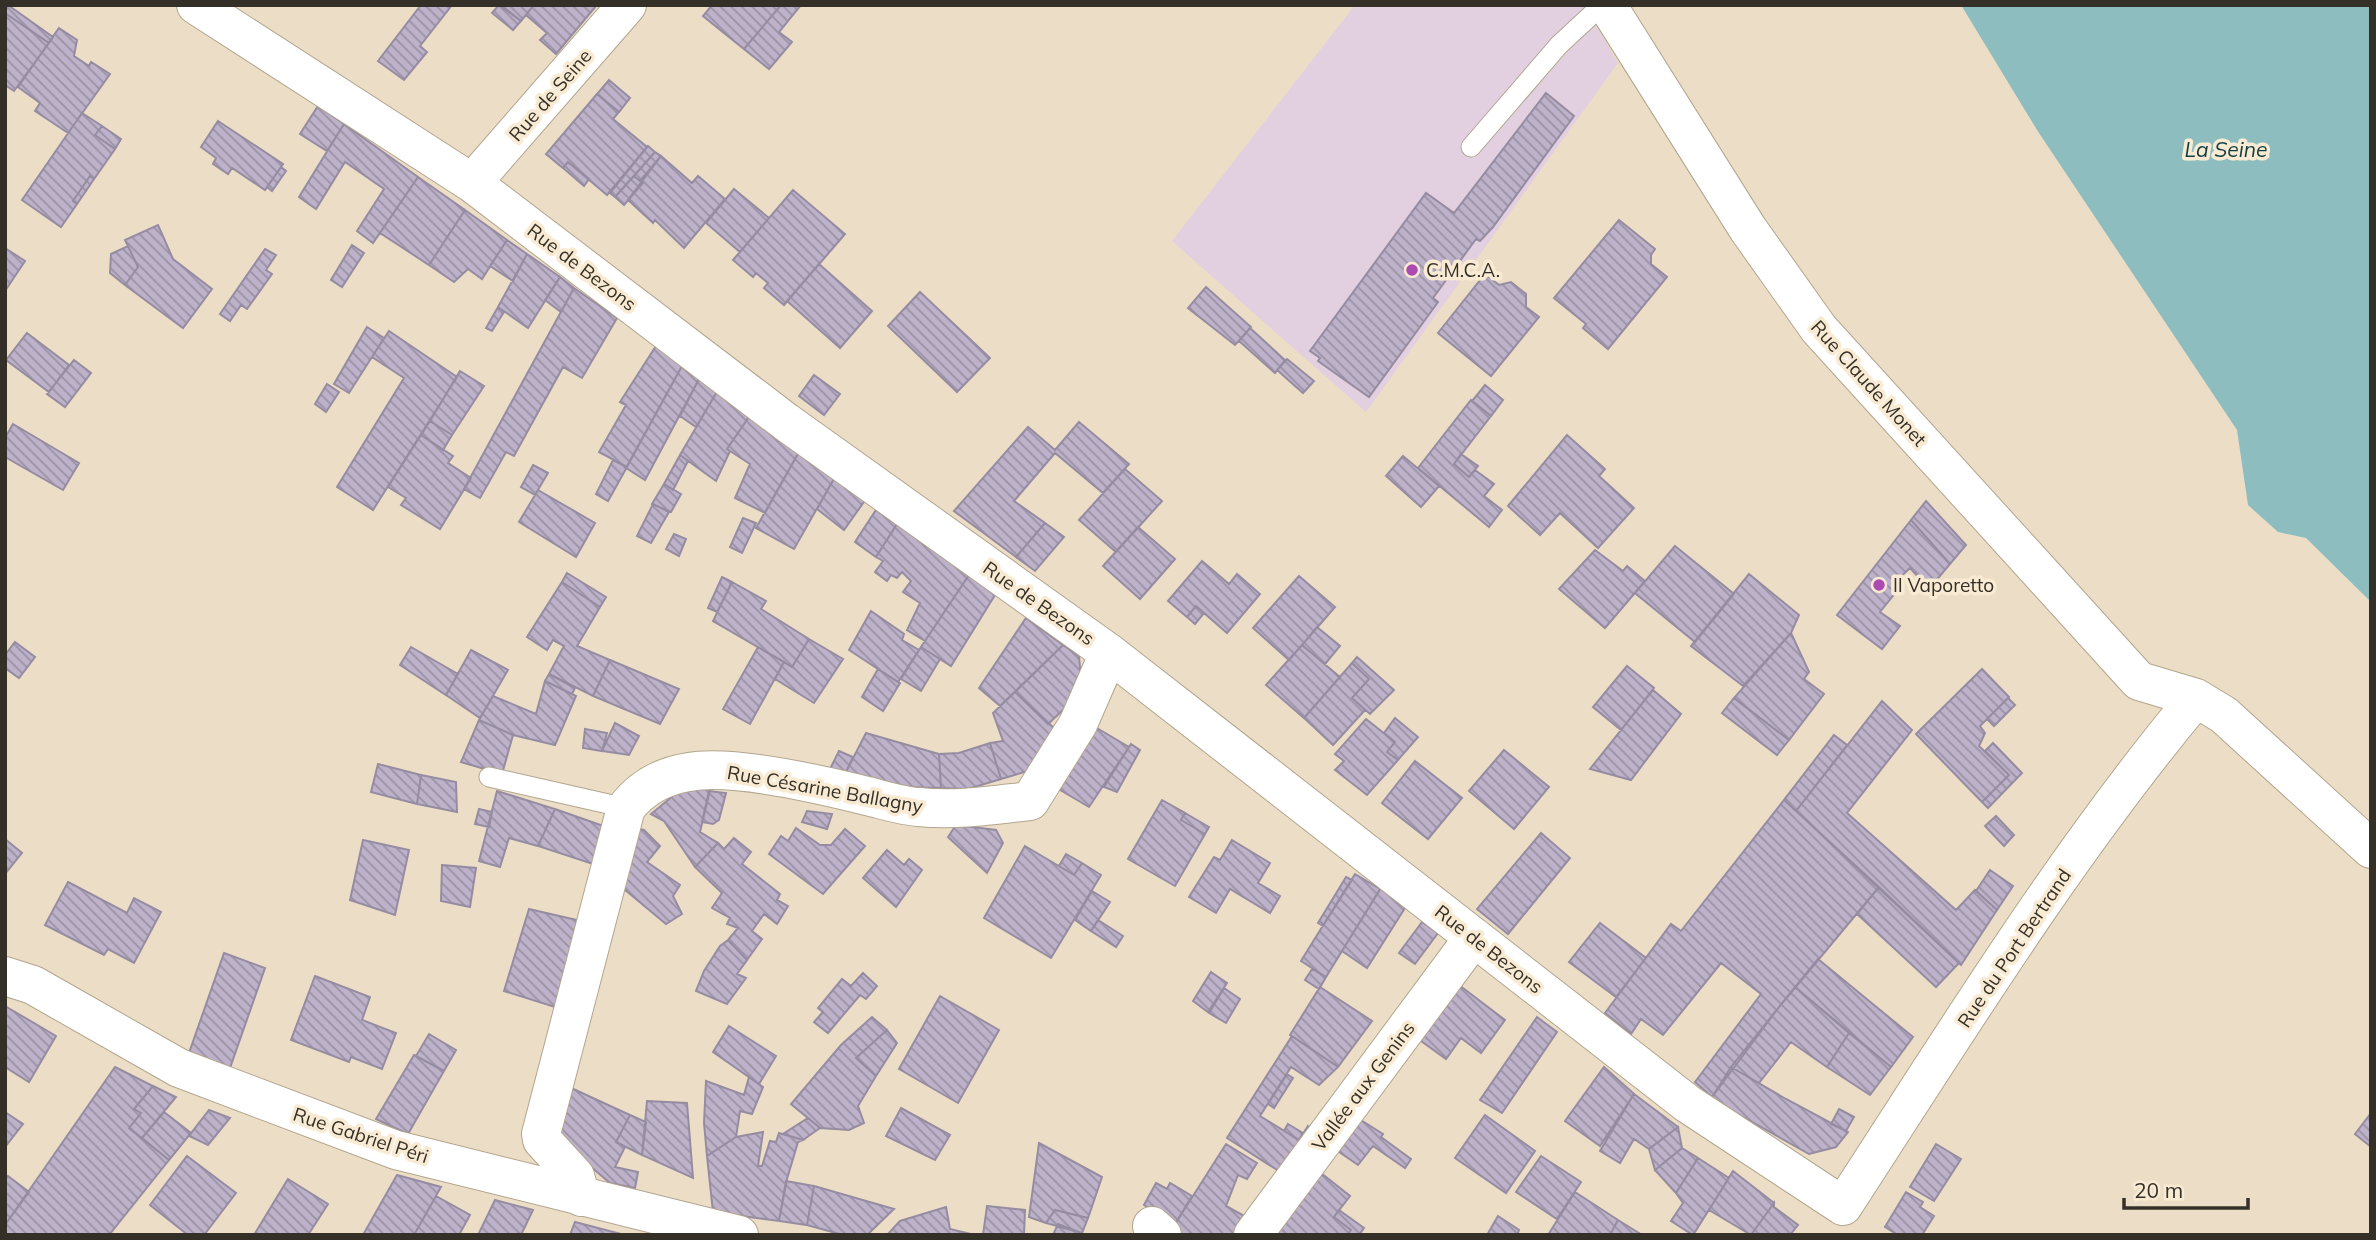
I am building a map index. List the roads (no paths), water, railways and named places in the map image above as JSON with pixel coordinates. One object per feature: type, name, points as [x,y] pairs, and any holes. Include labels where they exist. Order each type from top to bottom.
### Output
[{"type":"street","name":"Rue de Bezons","points":[[197,5],[472,183],[786,422],[1109,653],[1688,1104],[1844,1220]]},
{"type":"street","name":"Rue de Seine","points":[[472,183],[627,5]]},
{"type":"street","name":"Rue Claude Monet","points":[[1604,5],[1748,229],[1819,329],[2140,681],[2196,698],[2224,715],[2371,849]]},
{"type":"street","name":"Rue Césarine Ballagny","points":[[626,808],[639,792],[659,780],[690,771],[726,772],[825,786],[918,807],[975,807],[1030,801],[1078,723],[1109,653]]},
{"type":"street","name":"Rue du Port Bertrand","points":[[1844,1220],[2010,951],[2150,753],[2196,698]]},
{"type":"street","points":[[581,1197],[575,1176],[542,1140],[541,1134],[626,808]]},
{"type":"street","name":"Vallée aux Genins","points":[[1253,1235],[1474,937]]},
{"type":"street","name":"Rue Gabriel Péri","points":[[5,976],[33,985],[179,1068],[396,1150],[739,1235]]},
{"type":"lane","points":[[1471,147],[1559,45],[1604,5]]},
{"type":"lane","points":[[489,776],[626,808]]},
{"type":"water","name":"La Seine","points":[[1961,5],[2371,5],[2371,602],[2306,538],[2278,532],[2248,505],[2237,430],[2037,130]]},
{"type":"place","name":"C.M.C.A.","points":[[1412,270]]},
{"type":"place","name":"Il Vaporetto","points":[[1879,585]]}]
